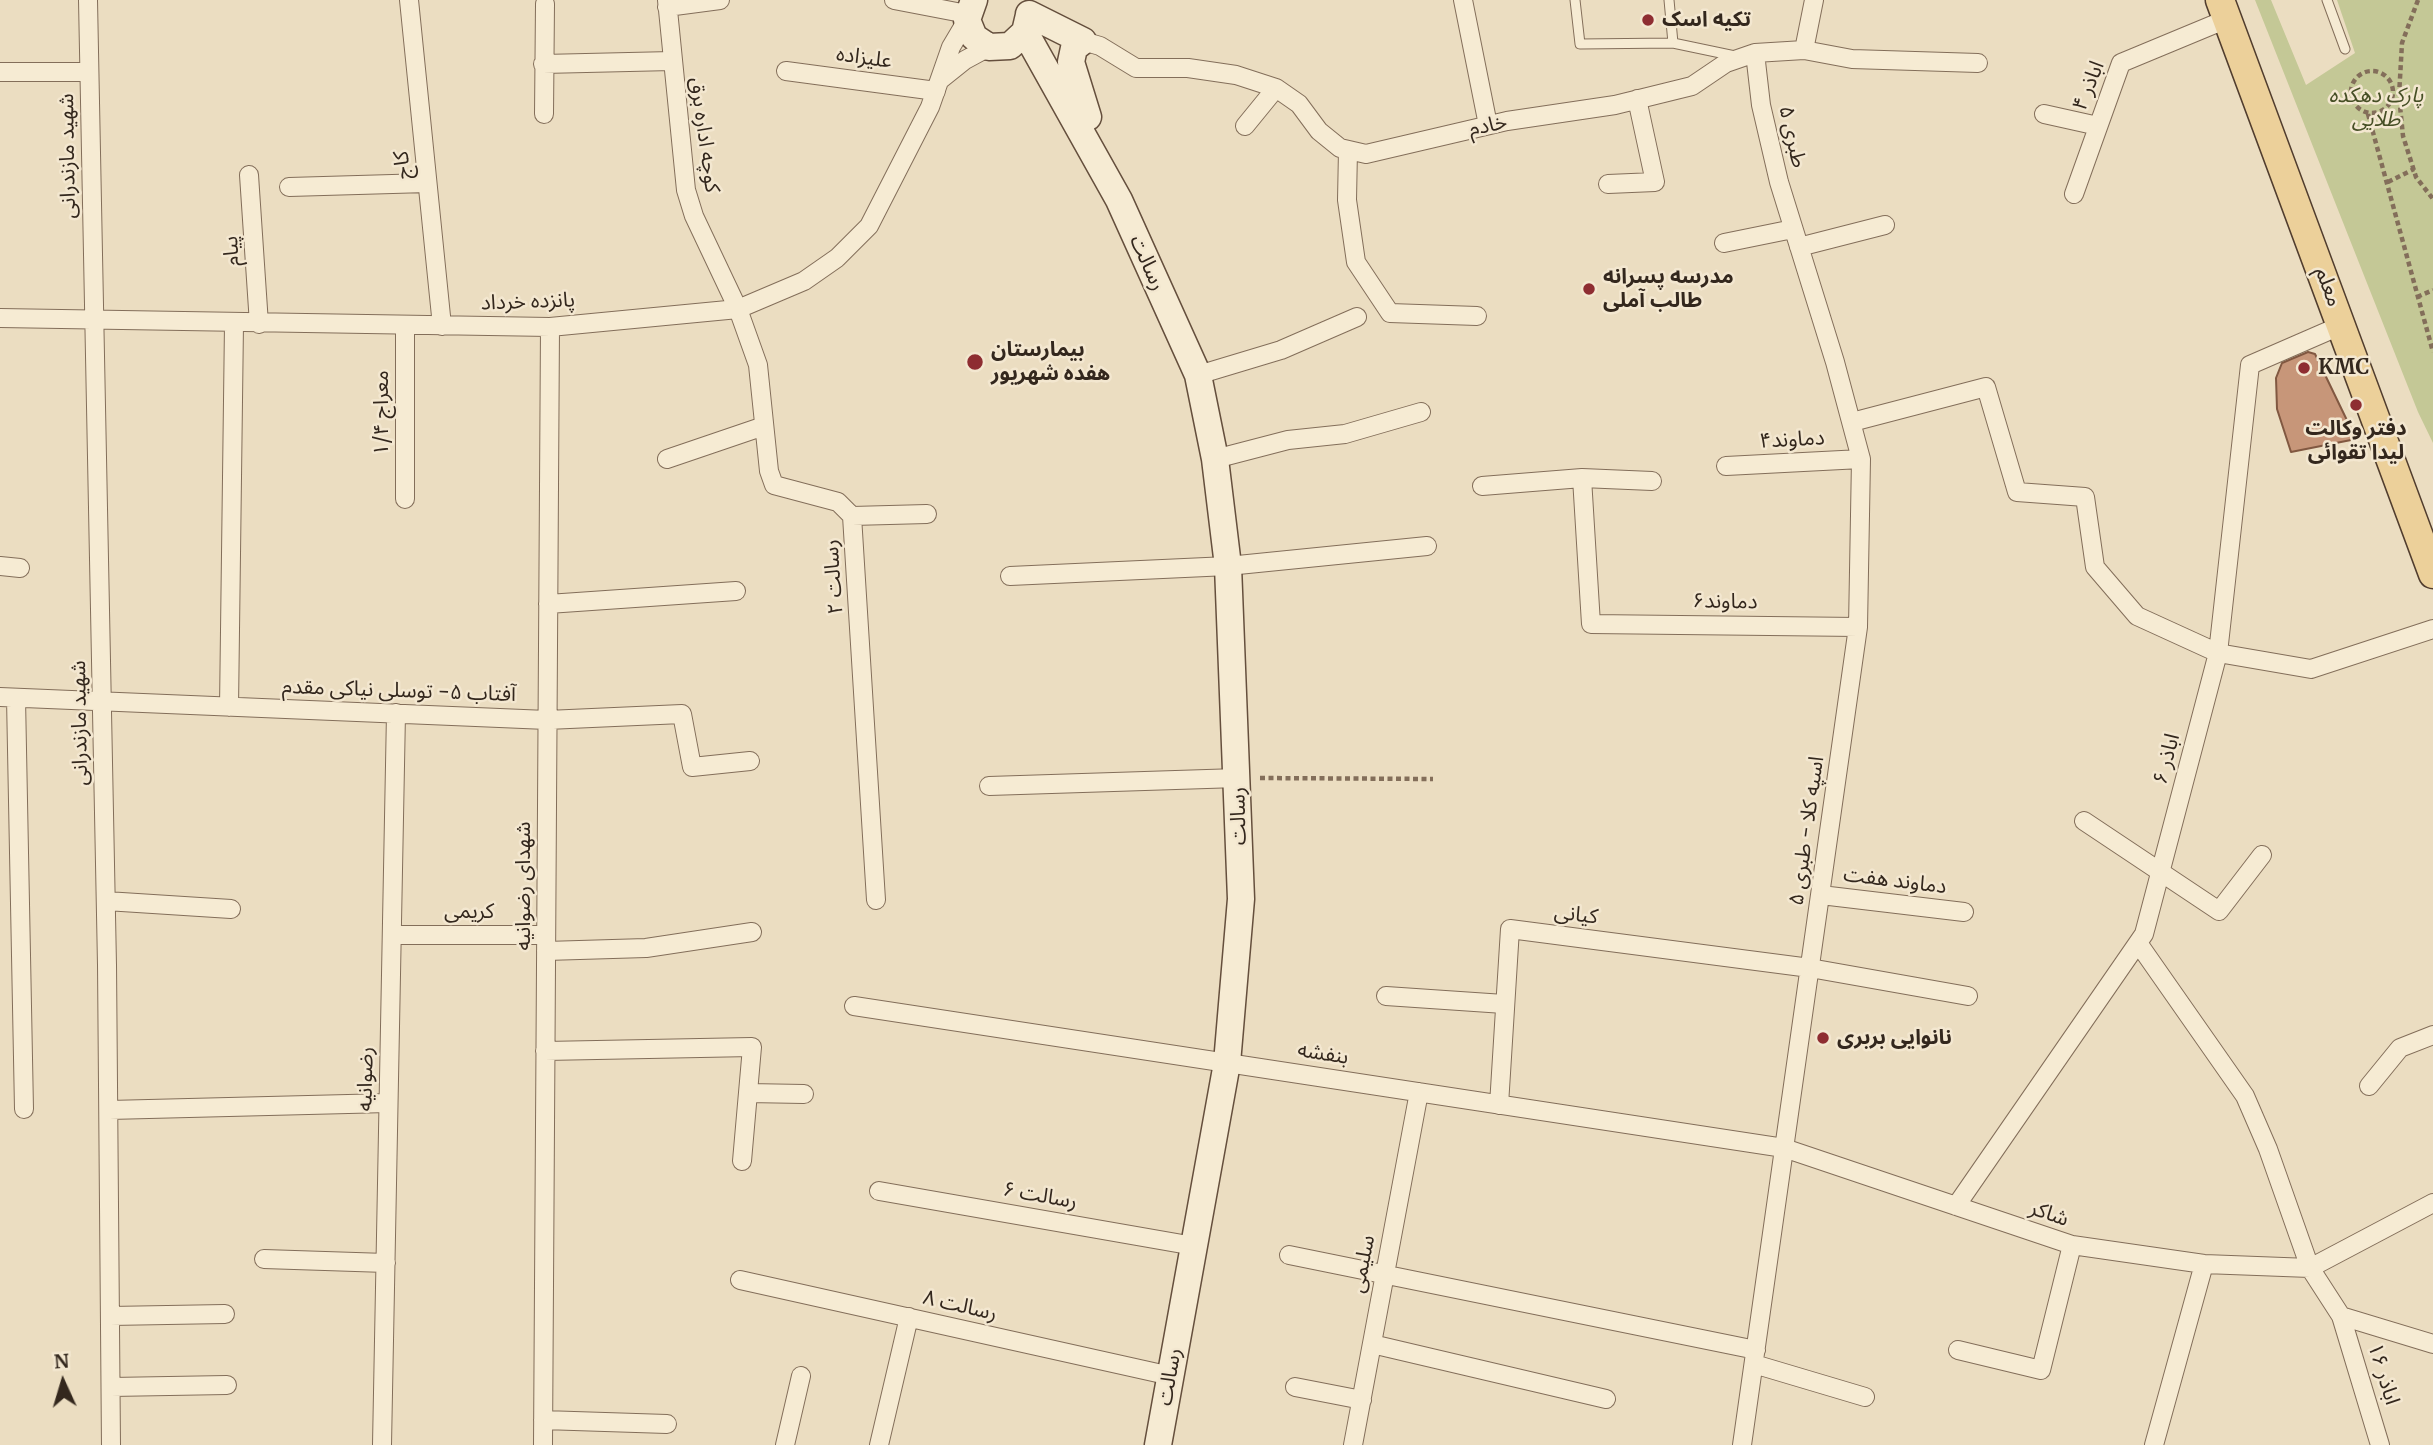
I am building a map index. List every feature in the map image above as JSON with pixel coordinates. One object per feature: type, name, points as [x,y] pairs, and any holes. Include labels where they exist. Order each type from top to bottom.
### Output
[{"type":"main road","name":"معلم","points":[[2226,6],[2433,574]]},
{"type":"main road","name":"معلم","points":[[2226,6],[2429,512]]},
{"type":"main road","points":[[970,11],[974,37],[989,47],[1010,46],[1026,15],[1083,41]]},
{"type":"main road","name":"رسالت","points":[[1026,15],[1119,200],[1198,375],[1215,460],[1228,566],[1241,899],[1227,1063],[1158,1445]]},
{"type":"main road","name":"رسالت","points":[[1083,41],[1074,48],[1071,62],[1085,112],[1112,165],[1119,200]]},
{"type":"street","name":"شهید مازندرانی","points":[[88,0],[103,701],[111,1445]]},
{"type":"street","name":"کاج","points":[[409,0],[442,326]]},
{"type":"street","points":[[667,3],[720,0]]},
{"type":"street","points":[[894,0],[970,11]]},
{"type":"street","points":[[1463,0],[1488,125]]},
{"type":"street","points":[[1804,50],[1814,0]]},
{"type":"street","name":"کوچه اداره برق","points":[[667,3],[686,190],[694,216],[738,309]]},
{"type":"street","points":[[544,114],[545,4]]},
{"type":"street","name":"اباذر ۴","points":[[2074,194],[2121,63],[2226,6]]},
{"type":"street","name":"پانزده خرداد","points":[[0,318],[234,324],[550,327],[738,309],[804,281],[837,258],[869,226],[938,86],[951,47],[970,11]]},
{"type":"street","points":[[1083,41],[1100,46],[1136,68],[1188,68],[1236,75],[1276,88],[1299,104],[1319,131],[1340,148],[1348,150],[1347,200],[1356,262],[1390,313],[1476,316]]},
{"type":"street","name":"پانزده خرداد","points":[[938,86],[965,60],[989,47]]},
{"type":"street","name":"خادم","points":[[1348,150],[1366,154],[1488,125],[1637,99],[1692,86],[1726,62],[1748,55],[1804,50],[1852,59],[1978,63]]},
{"type":"street","name":"طبری ۵","points":[[1748,55],[1793,229]]},
{"type":"street","points":[[543,64],[672,61]]},
{"type":"street","name":"علیزاده","points":[[786,71],[938,86]]},
{"type":"street","points":[[0,72],[89,72]]},
{"type":"street","points":[[1245,126],[1276,88]]},
{"type":"street","points":[[1608,184],[1654,182],[1637,99]]},
{"type":"street","points":[[2044,114],[2098,126]]},
{"type":"street","name":"پیام","points":[[249,175],[259,324]]},
{"type":"street","points":[[289,187],[428,183]]},
{"type":"street","points":[[1799,247],[1885,225]]},
{"type":"street","points":[[1724,243],[1793,229]]},
{"type":"street","name":"اسپه کلا - طبری ۵","points":[[1742,1445],[1858,626],[1861,460],[1793,229]]},
{"type":"street","name":"رسالت ۲","points":[[738,309],[758,365],[774,485],[838,502],[852,516],[876,900]]},
{"type":"street","points":[[1198,375],[1282,350],[1357,317]]},
{"type":"street","points":[[229,707],[234,324]]},
{"type":"street","name":"اباذر ۶","points":[[1956,1206],[2144,934],[2218,653],[2249,365],[2342,325]]},
{"type":"street","name":"معراج ۱/۴","points":[[405,326],[405,499]]},
{"type":"street","name":"شهدای رضوانیه","points":[[543,1445],[550,327]]},
{"type":"street","points":[[1852,422],[1986,387],[2017,492],[2085,497],[2095,567],[2137,616],[2218,653],[2311,669],[2433,629]]},
{"type":"street","points":[[1215,460],[1288,440],[1345,434],[1422,412]]},
{"type":"street","points":[[667,459],[765,426]]},
{"type":"street","name":"دماوند۴","points":[[1726,466],[1861,460]]},
{"type":"street","points":[[1482,486],[1582,478],[1652,481]]},
{"type":"street","name":"دماوند۶","points":[[1582,478],[1591,624],[1858,626]]},
{"type":"street","points":[[852,516],[927,514]]},
{"type":"street","points":[[1010,576],[1228,566],[1427,546]]},
{"type":"street","points":[[0,566],[20,568]]},
{"type":"street","points":[[548,604],[736,591]]},
{"type":"street","points":[[8,698],[24,1109]]},
{"type":"street","name":"آفتاب ۵- توسلی نیاکی مقدم","points":[[8,698],[547,720],[682,714],[692,767],[750,761]]},
{"type":"street","name":"رضوانیه","points":[[382,1445],[396,713]]},
{"type":"street","points":[[989,786],[1238,778]]},
{"type":"street","points":[[2084,821],[2219,911],[2262,855]]},
{"type":"street","name":"دماوند هفت","points":[[1821,895],[1965,912]]},
{"type":"street","points":[[106,901],[231,909]]},
{"type":"street","name":"کیانی","points":[[1499,1105],[1510,929],[1811,968]]},
{"type":"street","name":"کریمی","points":[[391,935],[646,948],[752,932]]},
{"type":"street","name":"اباذر ۱۶","points":[[2138,943],[2245,1096],[2269,1149],[2310,1268],[2341,1316],[2380,1445]]},
{"type":"street","points":[[1811,968],[1968,996]]},
{"type":"street","points":[[1386,996],[1504,1004]]},
{"type":"street","name":"بنفشه","points":[[854,1006],[1784,1148]]},
{"type":"street","points":[[2369,1086],[2400,1048],[2433,1035]]},
{"type":"street","points":[[545,1051],[752,1047],[742,1161]]},
{"type":"street","name":"سلیمی","points":[[1353,1445],[1419,1092]]},
{"type":"street","points":[[748,1093],[804,1094]]},
{"type":"street","points":[[109,1110],[388,1102]]},
{"type":"street","name":"شاکر","points":[[1784,1148],[2072,1245],[2204,1264],[2310,1268]]},
{"type":"street","name":"رسالت ۶","points":[[879,1191],[1194,1246]]},
{"type":"street","points":[[2310,1268],[2433,1203]]},
{"type":"street","points":[[1958,1350],[2042,1370],[2072,1245]]},
{"type":"street","points":[[1289,1255],[1755,1357],[1865,1397]]},
{"type":"street","points":[[264,1259],[386,1263]]},
{"type":"street","points":[[2160,1443],[2204,1264]]},
{"type":"street","name":"رسالت ۸","points":[[740,1280],[1171,1376]]},
{"type":"street","points":[[110,1316],[225,1314]]},
{"type":"street","points":[[2341,1316],[2433,1344]]},
{"type":"street","points":[[879,1445],[909,1317]]},
{"type":"street","points":[[1372,1345],[1606,1399]]},
{"type":"street","points":[[785,1445],[801,1376]]},
{"type":"street","points":[[111,1387],[228,1385]]},
{"type":"street","points":[[1295,1387],[1362,1400]]},
{"type":"street","points":[[543,1420],[667,1424]]},
{"type":"lane","points":[[1575,0],[1580,44],[1673,43],[1748,55]]},
{"type":"lane","points":[[1670,0],[1673,43]]},
{"type":"lane","points":[[2327,0],[2346,49]]},
{"type":"path","points":[[2418,0],[2402,43],[2396,93],[2403,136],[2414,169],[2433,199]]},
{"type":"path","points":[[2396,93],[2388,79],[2378,72],[2358,76],[2351,89],[2351,100],[2368,114],[2433,352]]},
{"type":"path","points":[[2368,114],[2384,110],[2396,93]]},
{"type":"path","points":[[2388,182],[2414,169]]},
{"type":"path","points":[[2417,298],[2433,290]]},
{"type":"path","points":[[1238,778],[1433,779]]},
{"type":"green space","name":"پارک دهکده طلایی","points":[[2255,0],[2271,0],[2306,85],[2355,53],[2337,0],[2433,0],[2433,443],[2418,412]]},
{"type":"building","points":[[2308,352],[2315,354],[2356,439],[2291,452],[2277,409],[2276,378],[2282,363]]},
{"type":"place","name":"تکیه اسک","points":[[1648,20]]},
{"type":"place","name":"مدرسه پسرانه طالب آملی","points":[[1589,289]]},
{"type":"place","name":"بیمارستان هفده شهریور","points":[[975,362]]},
{"type":"place","name":"KMC","points":[[2304,368]]},
{"type":"place","name":"دفتر وکالت لیدا تقوائی","points":[[2356,405]]},
{"type":"place","name":"نانوایی بربری","points":[[1823,1038]]}]
